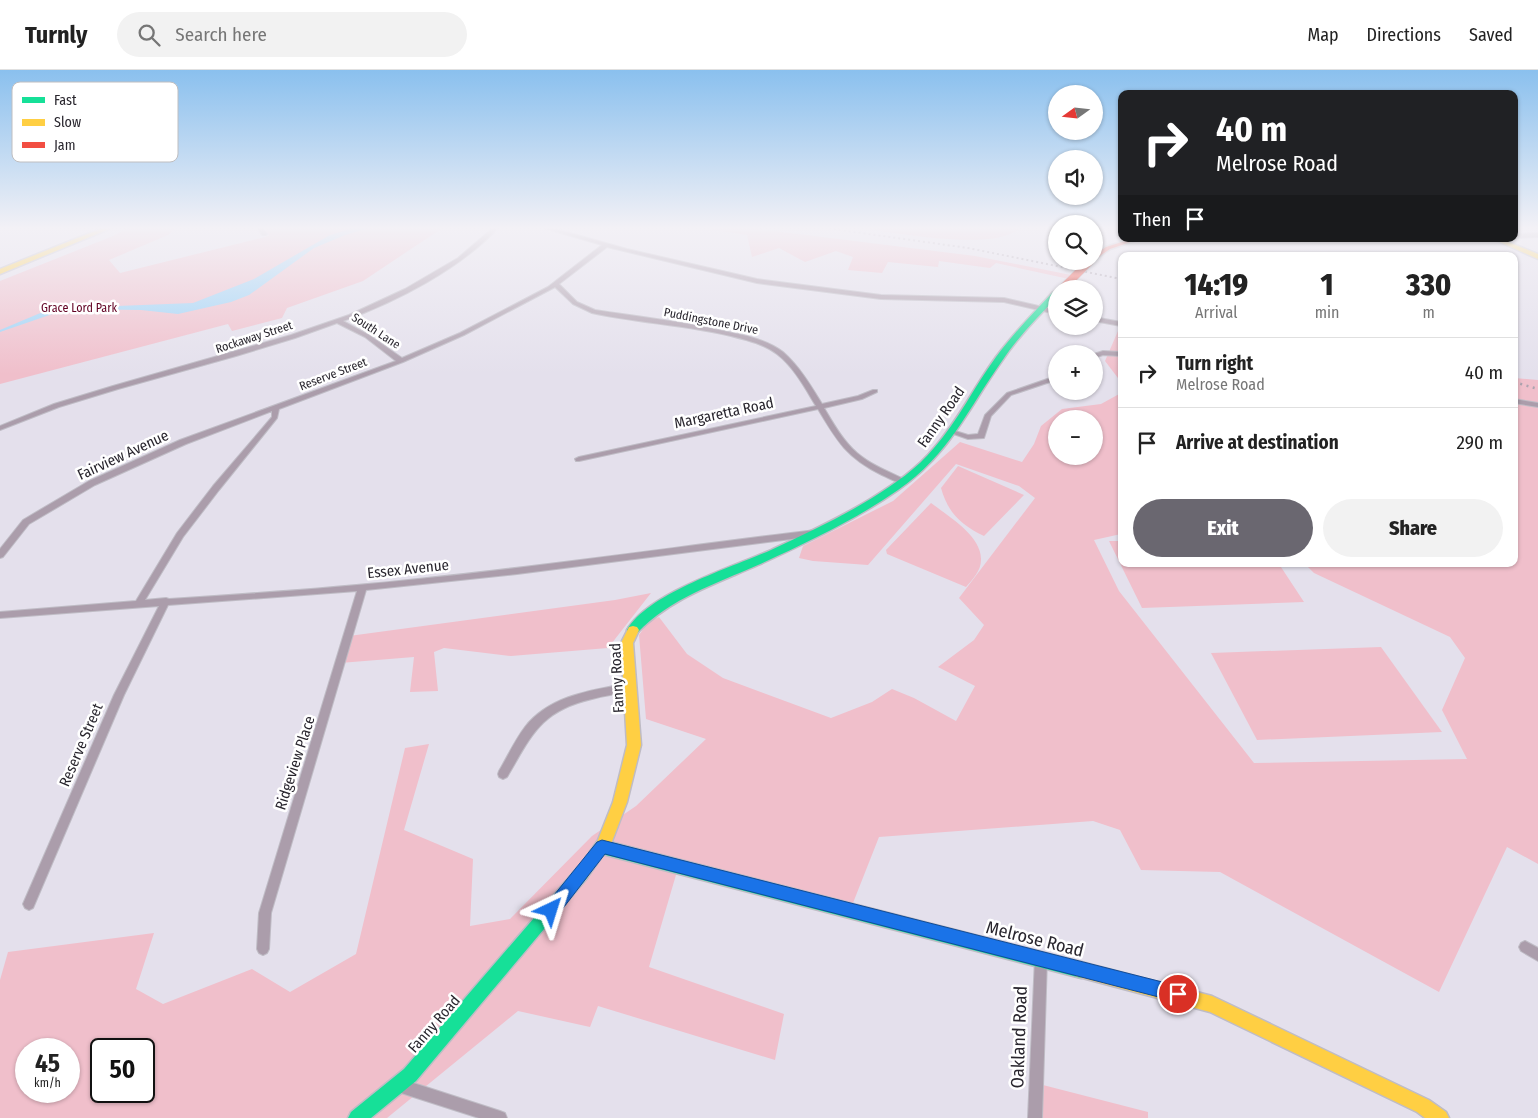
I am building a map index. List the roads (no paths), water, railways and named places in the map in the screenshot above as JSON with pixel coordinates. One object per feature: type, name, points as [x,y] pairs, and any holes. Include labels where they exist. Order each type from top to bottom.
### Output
[{"type":"main road","name":"Fanny Road","points":[[356,1118],[410,1075],[577,880],[602,847],[620,802],[631,761],[634,723],[627,643],[634,627],[642,618],[670,601],[817,532],[903,482],[937,452],[952,432],[991,370],[1048,302]]},
{"type":"main road","name":"Melrose Road","points":[[602,847],[1041,958],[1212,1004],[1424,1106],[1440,1118]]},
{"type":"street","name":"Rockaway Street","points":[[0,428],[59,406],[214,362],[338,321],[414,286],[431,276]]},
{"type":"street","name":"Reserve Street","points":[[276,409],[401,361],[462,334],[555,284],[566,276]]},
{"type":"street","points":[[736,276],[758,281],[881,297],[1048,301]]},
{"type":"street","name":"Puddingstone Drive","points":[[555,284],[575,303],[594,312],[729,334],[766,344],[784,357],[851,452],[903,482]]},
{"type":"street","name":"South Lane","points":[[338,321],[367,336],[401,361]]},
{"type":"street","points":[[1103,321],[1118,323]]},
{"type":"street","points":[[1103,353],[1118,354]]},
{"type":"street","points":[[952,432],[968,437],[981,436],[988,415],[1009,394],[1048,381]]},
{"type":"street","name":"Margaretta Road","points":[[578,459],[860,398],[875,391]]},
{"type":"street","points":[[1518,402],[1538,405]]},
{"type":"street","points":[[140,603],[180,535],[275,417],[276,409]]},
{"type":"street","name":"Fairview Avenue","points":[[0,555],[26,522],[92,483],[183,442],[276,409]]},
{"type":"street","name":"Essex Avenue","points":[[0,615],[166,601],[363,588],[817,532]]},
{"type":"street","name":"Ridgeview Place","points":[[263,949],[265,913],[363,588]]},
{"type":"street","name":"Reserve Street","points":[[28,904],[119,695],[166,601]]},
{"type":"street","points":[[504,774],[534,724],[554,708],[575,699],[631,688]]},
{"type":"street","points":[[1525,947],[1538,955]]},
{"type":"street","name":"Oakland Road","points":[[1035,1118],[1041,958]]},
{"type":"street","points":[[398,1084],[500,1118]]},
{"type":"water","points":[[259,276],[275,276],[249,295],[231,302],[178,314],[141,310],[67,309],[0,332],[0,330],[57,306],[77,303],[117,306],[193,303]]},
{"type":"railway","points":[[1106,276],[1118,278]]},
{"type":"railway","points":[[1518,383],[1538,389]]},
{"type":"park label","name":"Grace Lord Park","points":[[79,308]]}]
